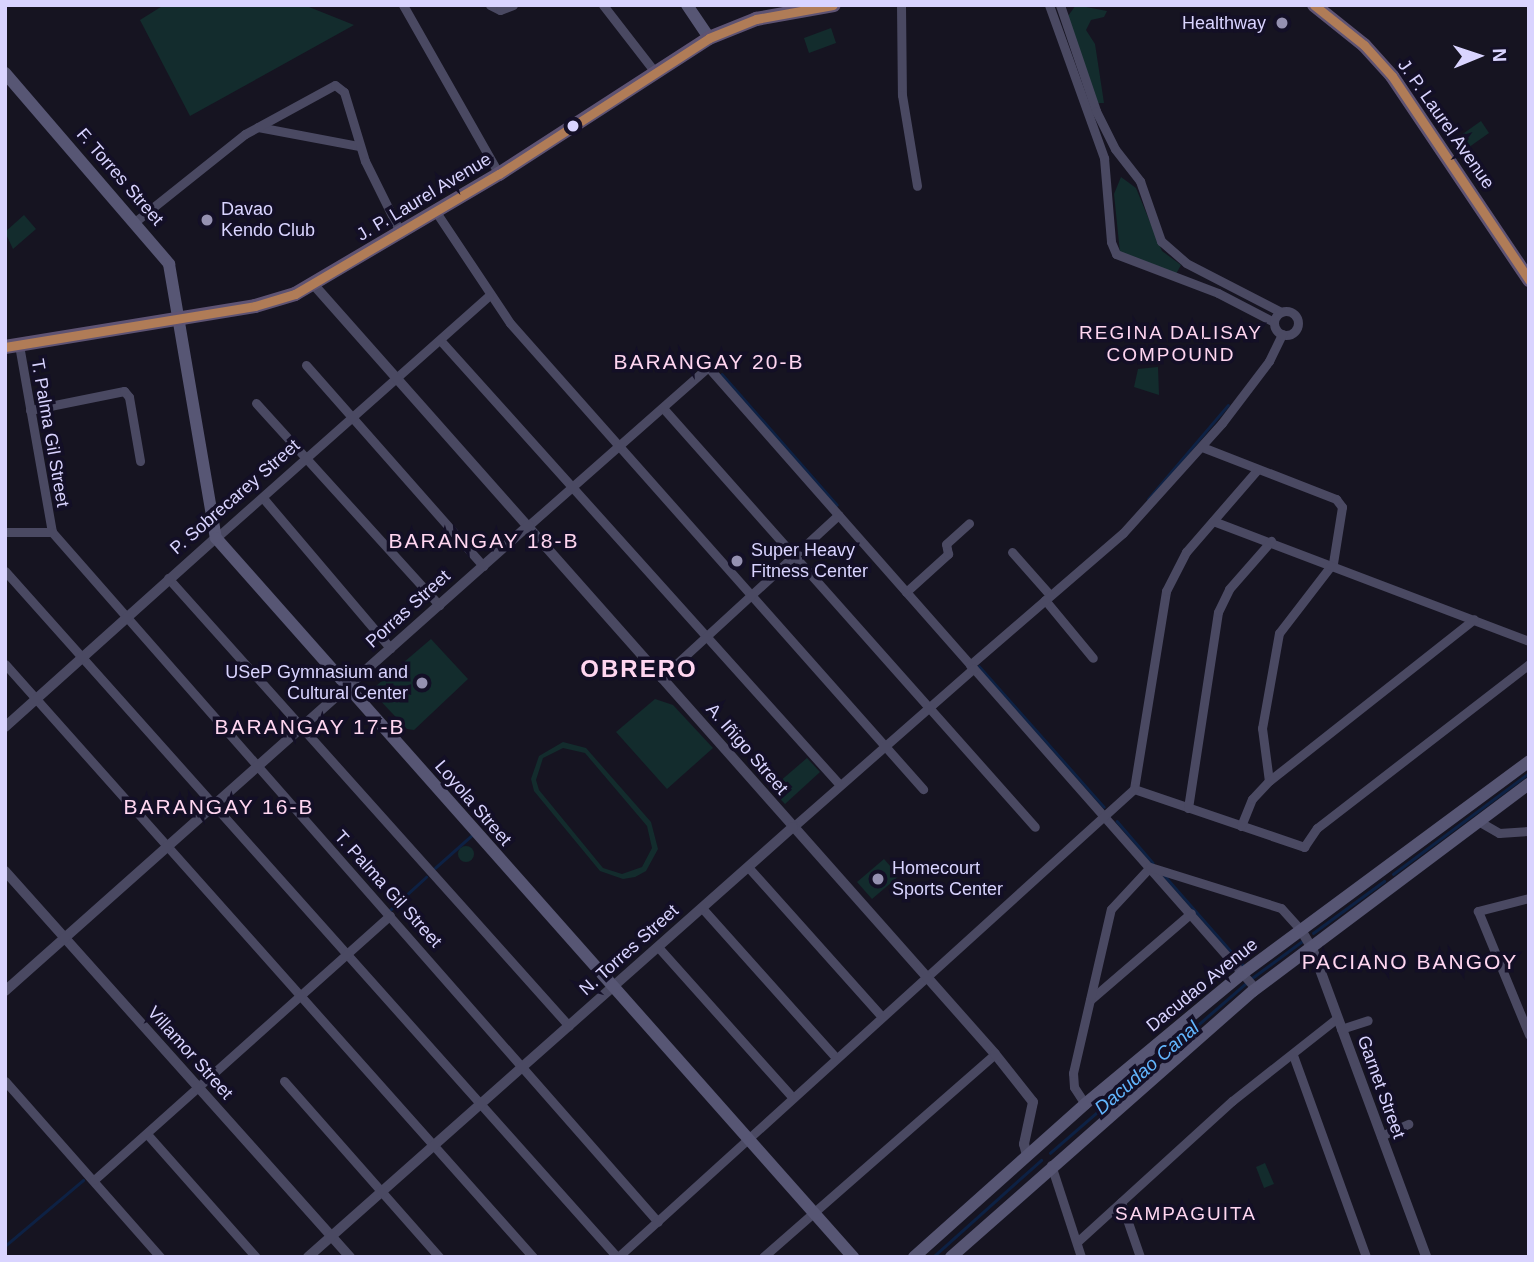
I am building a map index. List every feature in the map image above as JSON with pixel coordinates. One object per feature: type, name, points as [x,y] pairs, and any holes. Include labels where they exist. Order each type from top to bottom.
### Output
[{"type":"main road","points":[[687,5],[709,38]]},
{"type":"main road","name":"J. P. Laurel Avenue","points":[[12,346],[181,319],[275,300],[314,285],[499,174],[709,38],[756,19],[834,5]]},
{"type":"main road","name":"J. P. Laurel Avenue","points":[[1314,5],[1364,45],[1396,82],[1529,280]]},
{"type":"main road","name":"F. Torres Street","points":[[5,73],[135,221],[169,264],[181,319]]},
{"type":"main road","points":[[181,319],[216,538]]},
{"type":"main road","name":"Loyola Street","points":[[216,538],[853,1257]]},
{"type":"main road","name":"Dacudao Avenue","points":[[914,1257],[1085,1104],[1243,973],[1529,761]]},
{"type":"main road","name":"Dacudao Avenue","points":[[951,1257],[1051,1165],[1256,989],[1529,784]]},
{"type":"main road","points":[[1385,867],[1398,883]]},
{"type":"street","points":[[403,5],[499,174]]},
{"type":"street","points":[[491,5],[500,10],[513,5]]},
{"type":"street","points":[[603,5],[655,72]]},
{"type":"street","points":[[901,5],[902,95],[917,186]]},
{"type":"street","points":[[1049,5],[1104,158],[1113,249],[1127,262],[1218,293],[1274,322],[1282,334],[1294,332],[1298,322],[1291,312],[1281,312],[1186,263],[1161,241],[1140,181],[1106,133],[1060,5]]},
{"type":"street","points":[[135,221],[258,127],[335,85],[344,92],[359,146],[401,234]]},
{"type":"street","points":[[258,127],[359,146]]},
{"type":"street","points":[[436,212],[489,296],[750,596],[923,789]]},
{"type":"street","points":[[1179,279],[1186,263]]},
{"type":"street","name":"A. Iñigo Street","points":[[314,285],[995,1054],[1033,1102],[1024,1144],[1027,1155]]},
{"type":"street","name":"P. Sobrecarey Street","points":[[5,727],[125,615],[263,498],[489,296]]},
{"type":"street","points":[[1274,322],[1281,312]]},
{"type":"street","name":"N. Torres Street","points":[[308,1257],[928,708],[1047,598],[1110,546],[1202,447],[1269,360],[1282,334]]},
{"type":"street","points":[[440,340],[840,785]]},
{"type":"street","name":"T. Palma Gil Street","points":[[12,346],[30,410],[52,533],[658,1222]]},
{"type":"street","points":[[306,365],[483,566]]},
{"type":"street","name":"Porras Street","points":[[5,990],[708,367],[838,515]]},
{"type":"street","points":[[30,410],[124,391],[140,461]]},
{"type":"street","points":[[256,403],[439,605]]},
{"type":"street","points":[[663,408],[1035,827]]},
{"type":"street","points":[[1202,447],[1336,499],[1342,508],[1333,563],[1279,633],[1262,728],[1269,781]]},
{"type":"street","points":[[5,571],[617,1257],[658,1222],[791,1096],[1134,789],[1166,591],[1179,564],[1256,470]]},
{"type":"street","points":[[263,498],[390,648]]},
{"type":"street","points":[[661,678],[838,515],[1256,989]]},
{"type":"street","points":[[1213,521],[1333,563],[1529,641]]},
{"type":"street","points":[[906,592],[948,554],[946,544],[969,523]]},
{"type":"street","points":[[5,532],[52,533]]},
{"type":"street","points":[[1188,808],[1218,612],[1230,589],[1270,541]]},
{"type":"street","points":[[1012,552],[1093,658]]},
{"type":"street","points":[[168,578],[569,1026]]},
{"type":"street","points":[[1241,826],[1252,799],[1269,781],[1474,619]]},
{"type":"street","points":[[5,664],[533,1257]]},
{"type":"street","points":[[1134,789],[1304,847],[1317,828],[1529,664]]},
{"type":"street","points":[[1480,821],[1506,835],[1529,831]]},
{"type":"street","points":[[748,867],[881,1016]]},
{"type":"street","points":[[1150,867],[1281,908],[1301,930]]},
{"type":"street","points":[[1085,1104],[1076,1093],[1073,1073],[1111,909],[1150,867]]},
{"type":"street","name":"Villamor Street","points":[[5,872],[350,1257]]},
{"type":"street","points":[[1529,898],[1478,911],[1529,1035]]},
{"type":"street","points":[[702,908],[835,1057]]},
{"type":"street","points":[[1090,1000],[1191,913]]},
{"type":"street","points":[[94,1180],[199,1089],[390,915]]},
{"type":"street","name":"Garnet Street","points":[[1301,930],[1312,948],[1426,1257]]},
{"type":"street","points":[[658,947],[791,1096]]},
{"type":"street","points":[[1077,1242],[1232,1101],[1339,1024],[1368,1020]]},
{"type":"street","points":[[763,1257],[995,1054]]},
{"type":"street","points":[[1293,1055],[1366,1257]]},
{"type":"street","points":[[5,1081],[160,1257]]},
{"type":"street","points":[[284,1082],[439,1257]]},
{"type":"street","points":[[1381,1136],[1408,1124]]},
{"type":"street","points":[[148,1134],[256,1257]]},
{"type":"street","points":[[1051,1165],[1082,1257]]},
{"type":"street","points":[[1121,1202],[1140,1257]]},
{"type":"green space","points":[[164,5],[304,5],[354,25],[190,116],[140,20]]},
{"type":"green space","points":[[1076,5],[1107,11],[1104,17],[1091,20],[1086,30],[1095,44],[1104,103],[1097,103],[1068,16]]},
{"type":"green space","points":[[831,28],[836,43],[809,53],[804,38]]},
{"type":"green space","points":[[1481,121],[1489,133],[1465,150],[1457,138]]},
{"type":"green space","points":[[1121,177],[1136,188],[1162,251],[1181,265],[1176,274],[1120,253],[1114,194]]},
{"type":"green space","points":[[24,215],[36,229],[13,249],[5,232]]},
{"type":"green space","points":[[1158,367],[1159,395],[1134,387],[1138,369]]},
{"type":"green space","name":"USeP Gymnasium and Cultural Center","points":[[431,639],[468,679],[414,730],[407,729],[376,696],[376,686]]},
{"type":"green space","points":[[655,699],[673,705],[713,748],[667,789],[616,732]]},
{"type":"green space","points":[[563,742],[586,748],[651,822],[658,849],[646,871],[623,879],[600,871],[534,791],[531,779],[539,756]],"holes":[[[563,748],[585,753],[647,826],[652,848],[642,867],[622,874],[603,868],[539,790],[536,780],[543,758]]]},
{"type":"green space","points":[[807,758],[820,772],[785,804],[771,789]]},
{"type":"green space","points":[[466,846],[472,848],[472,860],[466,862],[460,860],[458,854],[460,848]]},
{"type":"green space","name":"Homecourt Sports Center","points":[[884,859],[899,876],[872,899],[857,882]]},
{"type":"green space","points":[[1265,1163],[1274,1184],[1264,1188],[1256,1167]]},
{"type":"waterway","points":[[722,374],[837,505]]},
{"type":"waterway","points":[[1148,499],[1228,405]]},
{"type":"waterway","points":[[979,666],[1104,807]]},
{"type":"waterway","name":"Dacudao Canal","points":[[1393,874],[1529,773]]},
{"type":"waterway","points":[[1117,821],[1153,863]]},
{"type":"waterway","points":[[435,868],[471,836]]},
{"type":"waterway","points":[[1164,875],[1244,966]]},
{"type":"waterway","points":[[390,910],[426,877]]},
{"type":"waterway","name":"Dacudao Canal","points":[[1313,933],[1384,881]]},
{"type":"waterway","name":"Dacudao Canal","points":[[1252,978],[1301,942]]},
{"type":"waterway","name":"Dacudao Canal","points":[[1050,1153],[1245,984]]},
{"type":"waterway","name":"Dacudao Canal","points":[[933,1257],[1041,1160]]},
{"type":"waterway","points":[[5,1246],[83,1180]]},
{"type":"transit line","points":[[5,347],[255,306],[295,294],[499,174],[709,38],[756,19],[833,5]]},
{"type":"transit line","points":[[1314,5],[1364,45],[1392,76],[1529,280]]},
{"type":"place","name":"Healthway","points":[[1282,23]]},
{"type":"place","name":"Davao Kendo Club","points":[[207,220]]},
{"type":"place","name":"Super Heavy Fitness Center","points":[[737,561]]},
{"type":"place","name":"USeP Gymnasium and Cultural Center","points":[[422,683]]},
{"type":"place","name":"Homecourt Sports Center","points":[[878,879]]},
{"type":"district","name":"REGINA DALISAY COMPOUND","points":[[1171,344]]},
{"type":"district","name":"BARANGAY 20-B","points":[[709,362]]},
{"type":"district","name":"BARANGAY 18-B","points":[[484,541]]},
{"type":"district","name":"OBRERO","points":[[639,669]]},
{"type":"district","name":"BARANGAY 17-B","points":[[310,727]]},
{"type":"district","name":"BARANGAY 16-B","points":[[219,807]]},
{"type":"district","name":"PACIANO BANGOY","points":[[1410,962]]},
{"type":"district","name":"SAMPAGUITA","points":[[1186,1214]]}]
